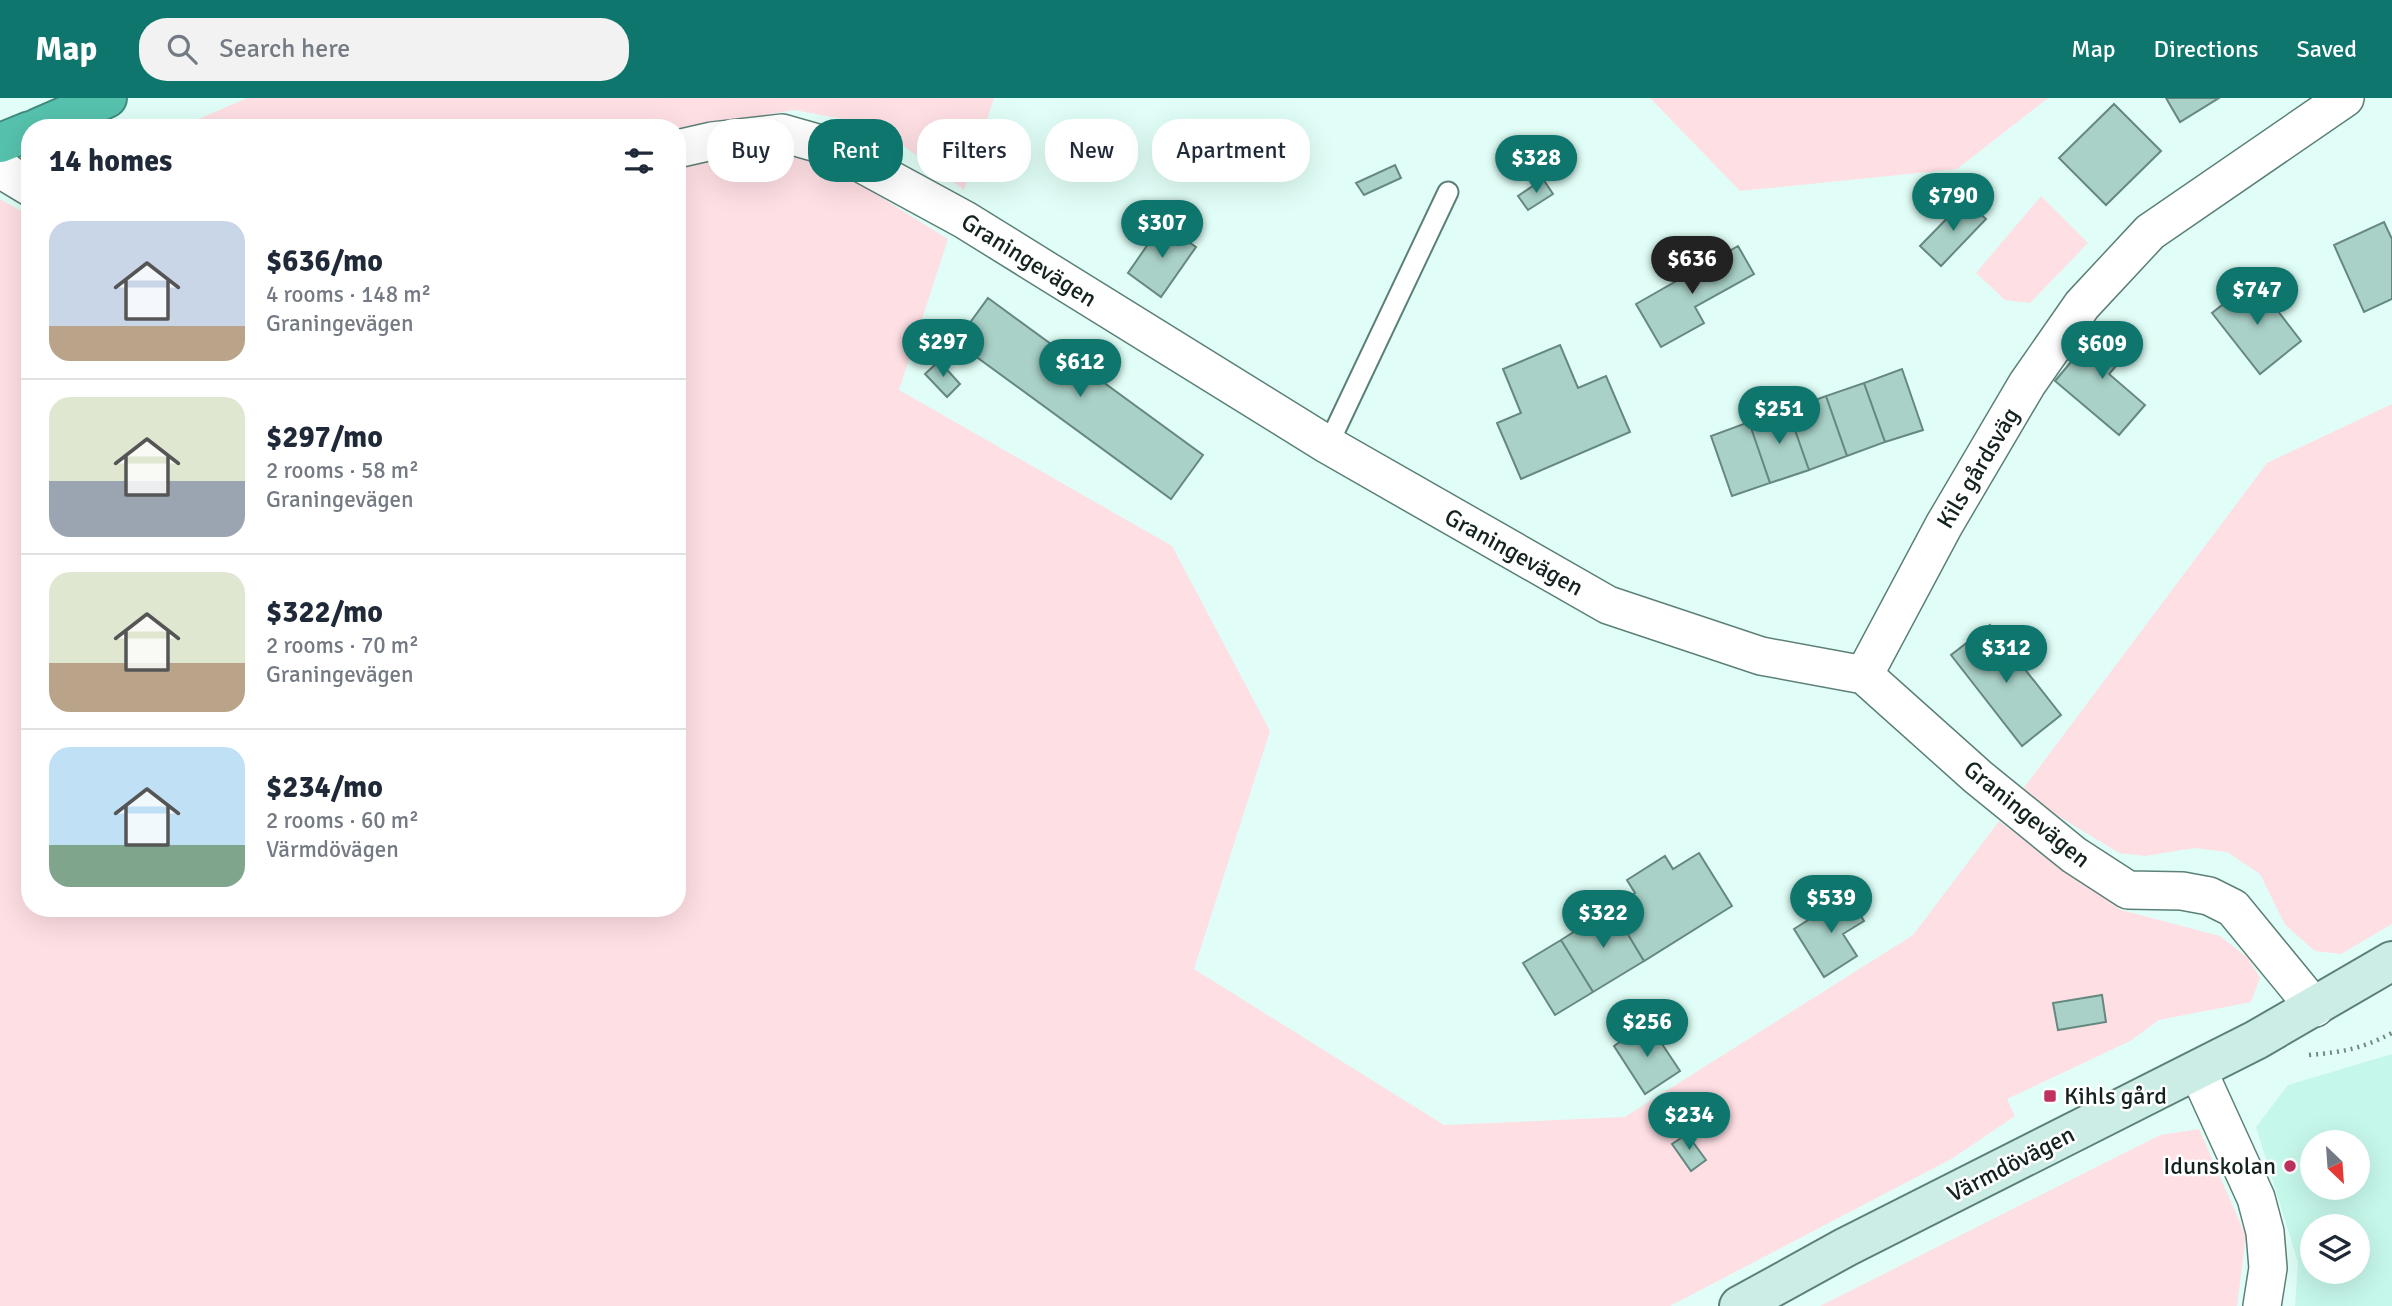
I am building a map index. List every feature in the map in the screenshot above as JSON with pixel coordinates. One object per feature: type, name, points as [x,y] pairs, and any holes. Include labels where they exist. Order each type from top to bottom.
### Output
[{"type":"highway","points":[[58,119],[107,98]]},
{"type":"highway","points":[[0,143],[21,135]]},
{"type":"main road","name":"Värmdövägen","points":[[1739,1306],[1846,1247],[2198,1071],[2315,1008],[2392,961]]},
{"type":"street","name":"Kils gårdsväg","points":[[1864,675],[1944,524],[2027,384],[2081,305],[2150,232],[2345,98]]},
{"type":"street","name":"Graningevägen","points":[[686,147],[712,141],[782,133],[831,147],[965,220],[1328,445],[1608,605],[1761,656],[1864,675],[1978,778],[2074,855],[2128,890],[2182,891],[2209,896],[2233,908],[2315,1008]]},
{"type":"street","points":[[0,167],[21,182]]},
{"type":"street","points":[[2198,1071],[2256,1198],[2265,1232],[2268,1269],[2262,1306]]},
{"type":"lane","points":[[1328,445],[1448,192]]},
{"type":"path","points":[[2297,1056],[2346,1052],[2372,1044],[2392,1033]]},
{"type":"shaded area","points":[[247,98],[994,98],[987,119],[917,119],[917,156],[903,145],[903,119],[843,119],[794,110],[741,119],[707,119],[707,125],[686,128],[686,119],[199,119]]},
{"type":"shaded area","points":[[1650,98],[2048,98],[1957,169],[1740,191]]},
{"type":"shaded area","points":[[794,156],[808,160],[808,182],[856,182],[948,239],[899,390],[1172,546],[1270,731],[1194,969],[1444,1125],[1625,1117],[1913,935],[1999,821],[2121,910],[2220,936],[2248,958],[2260,978],[2251,1002],[2159,1020],[2130,1041],[2007,1099],[2015,1116],[1953,1158],[1670,1306],[0,1306],[0,199],[21,211],[21,917],[686,917],[686,164],[707,159],[707,182],[794,182]]},
{"type":"shaded area","points":[[953,182],[967,182],[964,190]]},
{"type":"shaded area","points":[[2041,196],[2088,243],[2030,303],[2005,300],[1976,273]]},
{"type":"shaded area","points":[[2392,404],[2392,924],[2341,954],[2315,951],[2285,925],[2260,874],[2227,852],[2195,848],[2145,856],[2119,853],[2020,793],[2267,463]]},
{"type":"shaded area","name":"Idunskolan","points":[[2392,1054],[2392,1306],[2295,1306],[2298,1262],[2256,1127],[2288,1085]]},
{"type":"shaded area","points":[[2199,1129],[2246,1236],[2237,1306],[1820,1306],[2160,1135]]},
{"type":"building","points":[[2166,98],[2219,98],[2180,122]]},
{"type":"building","points":[[2114,104],[2161,151],[2106,205],[2059,158]]},
{"type":"building","points":[[1395,165],[1401,178],[1364,195],[1356,183]]},
{"type":"building","points":[[1543,179],[1553,194],[1528,210],[1518,196]]},
{"type":"building","points":[[1965,200],[1986,219],[1941,266],[1920,246]]},
{"type":"building","points":[[2384,222],[2392,239],[2392,299],[2364,312],[2334,245]]},
{"type":"building","points":[[1162,224],[1196,247],[1161,297],[1128,273]]},
{"type":"building","points":[[1738,246],[1754,274],[1695,307],[1704,323],[1661,347],[1636,304]]},
{"type":"building","points":[[2254,280],[2301,341],[2260,374],[2212,313]]},
{"type":"building","points":[[988,298],[1203,455],[1171,499],[956,342]]},
{"type":"building","points":[[2102,325],[2131,349],[2109,374],[2145,405],[2119,435],[2055,381]]},
{"type":"building","points":[[1560,345],[1578,388],[1606,376],[1630,432],[1521,479],[1497,423],[1521,413],[1503,369]]},
{"type":"building","points":[[939,361],[960,384],[947,397],[925,374]]},
{"type":"building","points":[[1902,369],[1923,430],[1885,442],[1864,383]]},
{"type":"building","points":[[1864,383],[1885,442],[1847,456],[1826,396]]},
{"type":"building","points":[[1826,396],[1847,456],[1809,470],[1788,410]]},
{"type":"building","points":[[1788,410],[1809,470],[1770,483],[1749,422]]},
{"type":"building","points":[[1749,422],[1770,483],[1732,496],[1711,436]]},
{"type":"building","points":[[1990,625],[2061,715],[2022,746],[1951,655]]},
{"type":"building","points":[[1699,853],[1732,906],[1644,961],[1612,908],[1635,893],[1627,880],[1665,856],[1673,869]]},
{"type":"building","points":[[1848,895],[1864,921],[1843,934],[1857,956],[1824,977],[1794,929]]},
{"type":"building","points":[[1612,908],[1644,961],[1593,992],[1561,940]]},
{"type":"building","points":[[1561,940],[1593,992],[1555,1015],[1523,963]]},
{"type":"building","points":[[2102,995],[2106,1022],[2058,1030],[2053,1003]]},
{"type":"building","points":[[1648,1023],[1680,1071],[1645,1094],[1614,1046]]},
{"type":"building","points":[[1687,1134],[1706,1160],[1691,1171],[1672,1144]]},
{"type":"place","name":"Kihls gård","points":[[2050,1096]]},
{"type":"place","name":"Idunskolan","points":[[2290,1166]]}]
